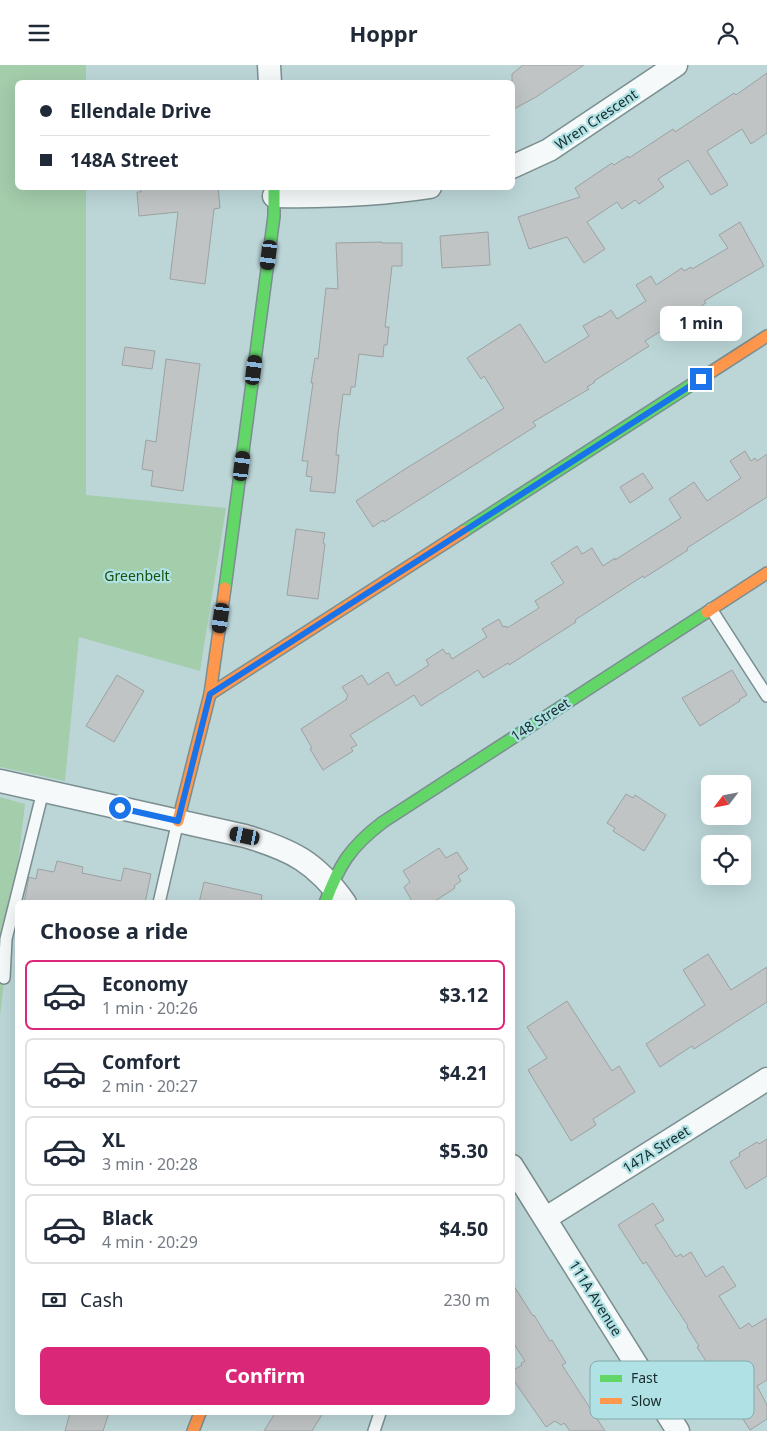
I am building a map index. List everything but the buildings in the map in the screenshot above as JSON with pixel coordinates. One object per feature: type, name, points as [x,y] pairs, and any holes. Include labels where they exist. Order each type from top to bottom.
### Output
[{"type":"street","points":[[269,65],[270,80]]},
{"type":"street","name":"Wren Crescent","points":[[515,166],[549,150],[676,65]]},
{"type":"street","points":[[178,821],[210,694],[237,505],[274,216],[274,192],[306,197],[397,190]]},
{"type":"street","points":[[210,694],[767,336]]},
{"type":"street","name":"148 Street","points":[[334,897],[342,862],[360,840],[385,819],[767,573]]},
{"type":"street","points":[[0,781],[245,836],[284,849],[308,863],[334,897]]},
{"type":"street","name":"147A Street","points":[[546,1218],[767,1079]]},
{"type":"street","name":"111A Avenue","points":[[515,1170],[635,1361]]},
{"type":"street","points":[[193,1431],[199,1415]]},
{"type":"street","name":"111A Avenue","points":[[671,1419],[678,1431]]},
{"type":"lane","points":[[711,609],[767,696]]},
{"type":"lane","points":[[15,900],[42,791]]},
{"type":"lane","points":[[160,900],[178,821]]},
{"type":"lane","points":[[4,978],[6,939],[15,902]]},
{"type":"lane","points":[[374,1431],[379,1415]]},
{"type":"green space","name":"Greenbelt","points":[[0,65],[86,65],[86,80],[15,80],[15,190],[86,190],[86,495],[226,508],[200,671],[79,637],[65,781],[0,767]]},
{"type":"green space","points":[[0,797],[25,804],[0,1016]]},
{"type":"traffic: fast","points":[[225,588],[274,216],[274,190]]},
{"type":"traffic: fast","points":[[464,531],[708,374]]},
{"type":"traffic: fast","points":[[326,900],[335,878],[347,858],[362,840],[383,822],[707,612]]},
{"type":"traffic: slow","points":[[708,374],[767,336]]},
{"type":"traffic: slow","points":[[210,694],[464,531]]},
{"type":"traffic: slow","points":[[707,612],[767,573]]},
{"type":"traffic: slow","points":[[178,821],[210,694],[225,588]]},
{"type":"traffic: slow","points":[[193,1431],[199,1415]]},
{"type":"route","points":[[120,808],[178,821],[210,694],[701,379]]}]
